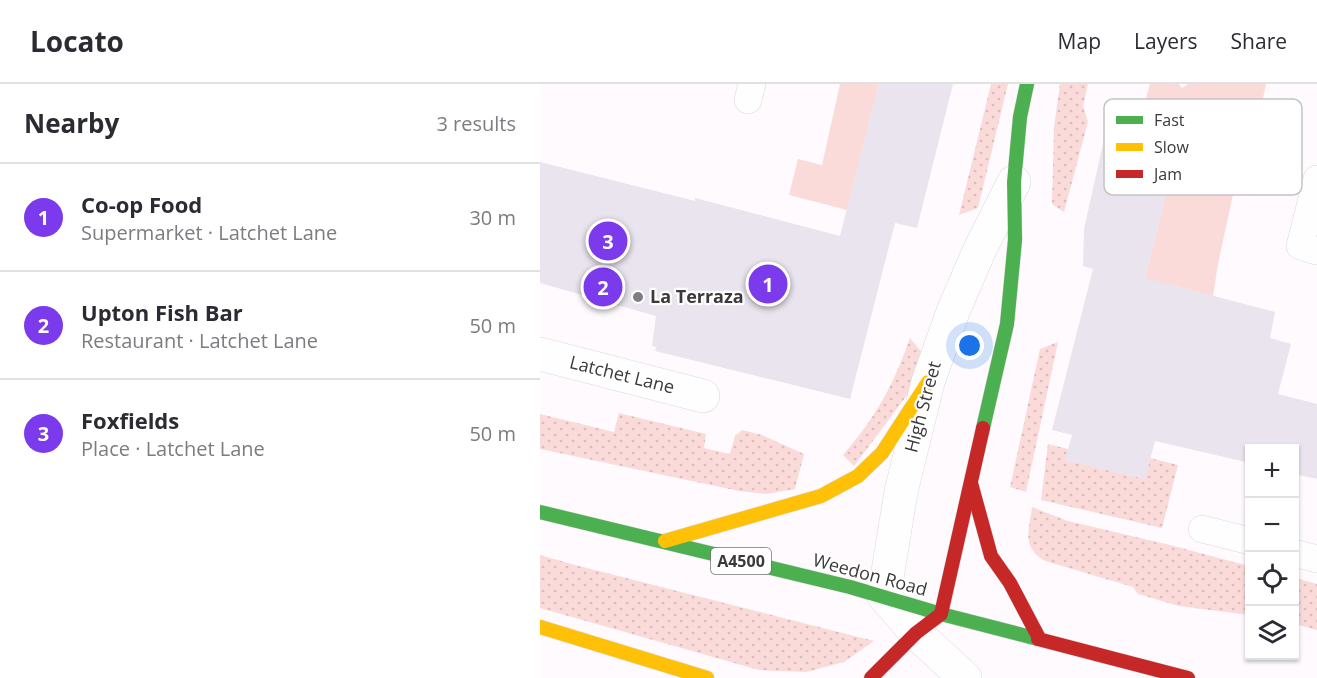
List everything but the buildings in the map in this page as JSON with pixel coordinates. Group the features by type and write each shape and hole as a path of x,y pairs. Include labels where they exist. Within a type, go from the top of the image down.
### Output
{"main road":[{"name":"High Street","path":"929,624 971,483 1007,324 1015,240 1014,182 1020,117 1027,84"},
{"path":"660,543 821,496 858,476 882,453 928,382"},
{"path":"971,483 991,556 1010,583 1040,638"},
{"name":"Weedon Road","path":"540,512 884,596"},
{"path":"871,678 929,624"},
{"name":"Weedon Road","path":"929,624 1040,638 1188,678"},
{"path":"540,627 707,678"}],"street":[{"name":"High Street","path":"884,596 901,492 928,382 954,309 980,249 1014,182"},
{"name":"Latchet Lane","path":"540,354 703,396"},
{"path":"884,596 929,624 964,678"}],"lane":[{"path":"1317,179 1300,246 1317,250"},
{"path":"1202,529 1245,540"},
{"path":"1299,554 1317,559"}],"shaded area":[{"path":"840,84 879,84 847,210 789,195 798,159 822,165"},
{"path":"991,84 1008,84 978,208 959,215"},
{"path":"1060,84 1088,84 1083,106 1088,122 1064,212 1052,204 1054,127"},
{"path":"1150,84 1179,84 1182,88 1188,84 1266,84 1263,99 1146,99"},
{"path":"1166,195 1233,195 1213,296 1171,285 1144,282"},
{"path":"910,338 925,356 914,386 854,466 843,455 882,400 897,372"},
{"path":"1058,342 1026,492 1010,487 1040,349"},
{"path":"619,413 706,434 704,448 730,454 735,436 742,430 762,435 804,454 795,489 767,494 739,491 540,449 540,414 614,432"},
{"path":"1048,444 1068,449 1066,460 1145,479 1150,458 1178,465 1162,528 1041,500"},
{"path":"1032,507 1068,521 1245,565 1245,614 1179,606 1138,594 1133,587 1045,561 1032,550 1028,531"},
{"path":"540,555 874,641 844,662 806,672 759,670 540,608"},
{"path":"1299,579 1317,584 1317,630 1299,625"}],"traffic: fast":[{"path":"983,428 1007,324 1015,240 1014,182 1020,117 1027,84"},
{"path":"540,512 850,587 1038,639"}],"traffic: slow":[{"path":"665,541 821,496 858,476 882,453 928,382"},
{"path":"540,627 707,678"}],"traffic: jam":[{"path":"871,678 916,633 941,614 983,428"},
{"path":"971,483 991,556 1010,583 1039,638"},
{"path":"1038,639 1188,678"}],"place":[{"name":"Foxfields","path":"608,241"},
{"name":"Co-op Food","path":"768,284"},
{"name":"Upton Fish Bar","path":"603,287"},
{"name":"La Terraza","path":"638,297"}]}
